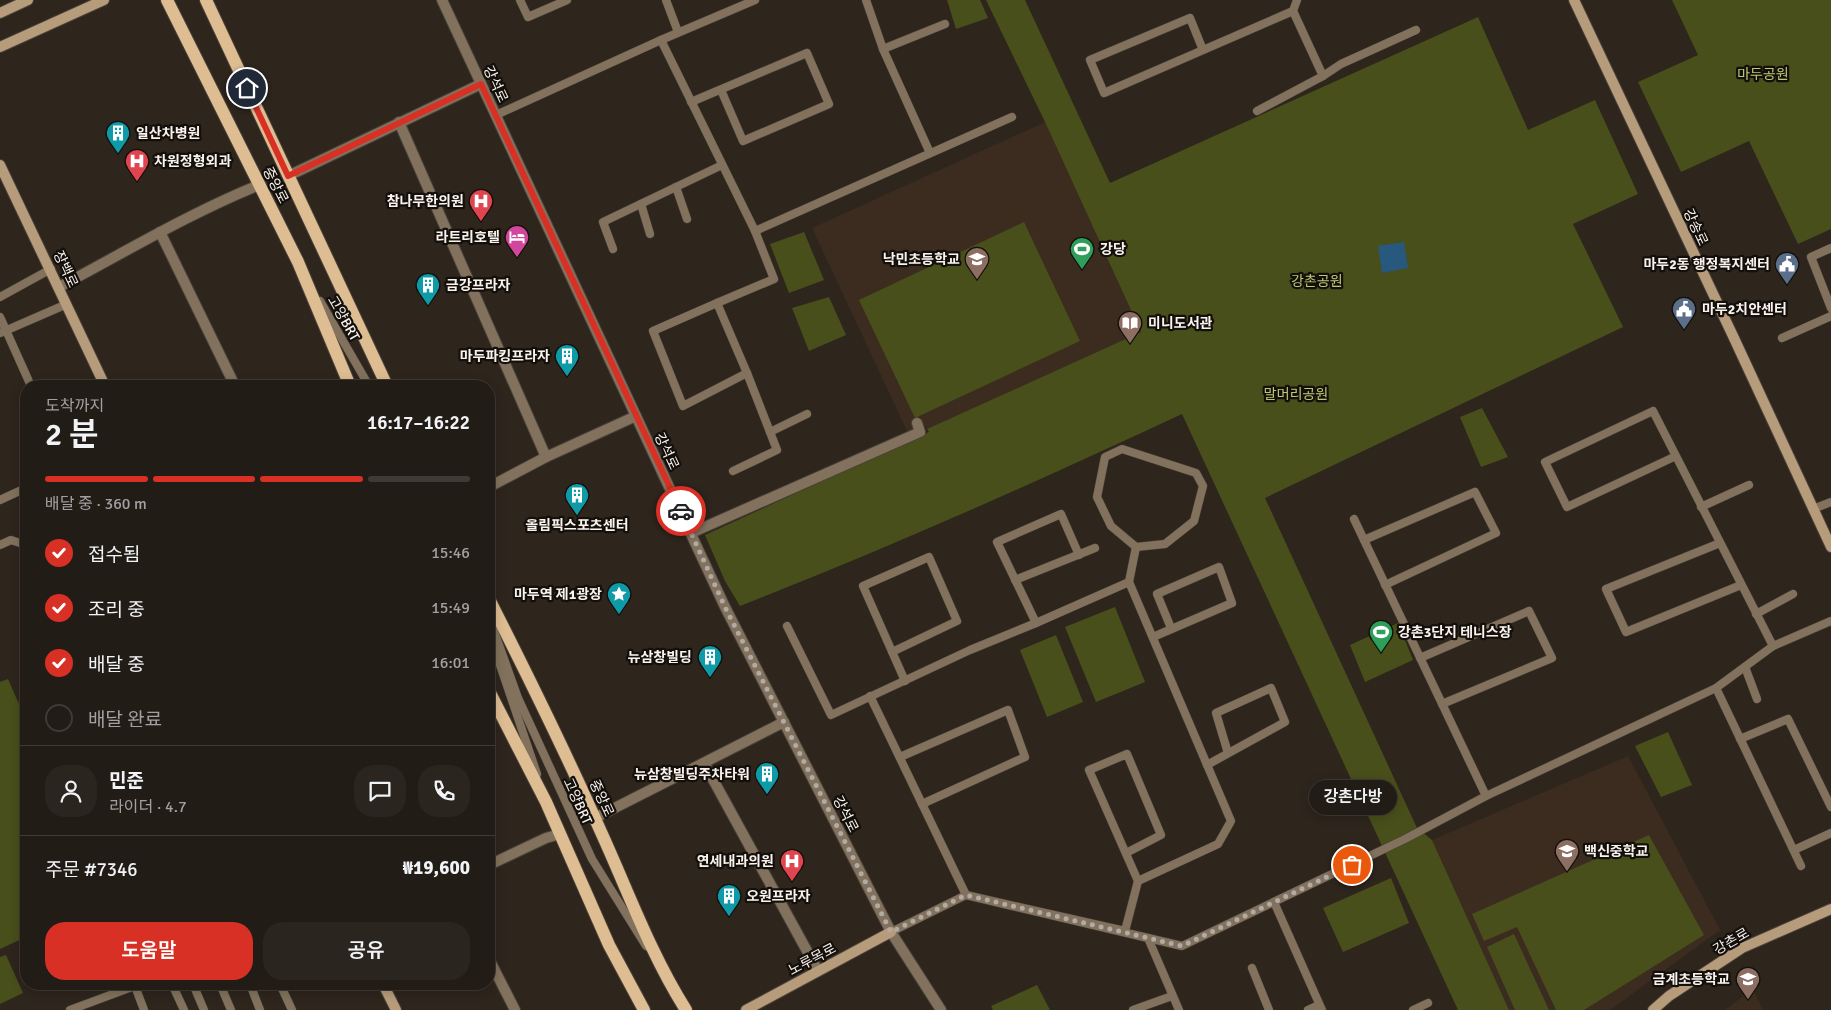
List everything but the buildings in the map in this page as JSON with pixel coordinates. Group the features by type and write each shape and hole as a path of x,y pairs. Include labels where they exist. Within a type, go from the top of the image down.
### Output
{"main road":[{"path":"0,13 28,0"},
{"path":"0,47 104,0"},
{"name":"중앙로","path":"167,0 298,262 347,380"},
{"name":"중앙로","path":"206,0 384,380"},
{"name":"강송로","path":"1574,0 1738,345 1831,547"},
{"name":"장백로","path":"0,164 102,380"},
{"name":"중앙로","path":"495,611 595,818 669,984 686,1010"},
{"path":"495,703 546,802 609,945 644,1010"},
{"name":"강촌로","path":"1653,1010 1669,996 1742,948 1831,909"},
{"name":"노루목로","path":"746,1010 891,932"},
{"path":"386,990 396,1010"}],"street":[{"name":"강석로","path":"442,0 725,607 891,932 942,1010"},
{"path":"288,176 481,84"},
{"path":"398,122 546,457"},
{"path":"59,287 160,232 259,185"},
{"path":"160,232 232,380"},
{"path":"495,483 546,457 636,416"},
{"path":"691,533 920,432 917,424"},
{"path":"595,818 784,722"},
{"path":"704,763 818,971"},
{"path":"495,861 546,838 560,834"},
{"path":"495,972 515,1010"}],"lane":[{"path":"520,0 528,17 558,2 567,0"},
{"path":"666,0 678,32"},
{"path":"866,0 883,49 930,153"},
{"path":"1297,0 1293,11 1323,76"},
{"path":"496,115 751,1"},
{"path":"1203,50 1190,18 1090,60 1104,93 1293,11"},
{"path":"883,49 945,24"},
{"path":"1257,111 1323,76 1341,64 1416,30"},
{"path":"661,40 755,231 774,279 653,331 683,406 747,373"},
{"path":"691,102 807,53 829,104 743,141 721,90"},
{"path":"755,231 1012,117"},
{"path":"613,249 604,222 722,165"},
{"path":"676,187 687,219"},
{"path":"641,204 650,234"},
{"path":"1831,248 1811,257 1831,308"},
{"name":"고양BRT","path":"298,262 366,380"},
{"path":"0,297 51,269"},
{"path":"717,303 777,450 733,471"},
{"path":"3,332 67,304"},
{"path":"1782,338 1831,316"},
{"path":"0,317 3,332 28,380"},
{"path":"1676,456 1568,507 1546,462 1653,412 1676,456 1702,507 1720,544 1773,646"},
{"path":"770,432 807,414"},
{"path":"1122,449 1196,473 1203,486 1194,521 1165,544 1136,547 1111,526 1097,497 1105,457 1122,449"},
{"path":"1702,507 1749,485"},
{"path":"0,500 20,491"},
{"path":"1364,540 1475,492 1496,533 1385,585"},
{"path":"1813,509 1831,502"},
{"path":"1036,623 997,542 1061,514 1079,554"},
{"path":"1354,519 1486,796"},
{"path":"0,545 11,540 20,543"},
{"path":"1720,544 1606,589 1626,632 1742,585"},
{"path":"1136,547 1129,582 1231,820 1218,844 1138,881"},
{"path":"1015,580 1095,548"},
{"path":"892,652 957,621 929,557 862,586 905,681"},
{"path":"1153,637 1232,603 1219,567 1157,594 1171,628"},
{"path":"787,626 831,715 970,650 1129,582"},
{"path":"1756,614 1794,594"},
{"path":"1420,658 1529,611 1552,658 1442,704"},
{"path":"966,895 1182,946 1405,839 1486,796 1716,688 1773,646 1831,621"},
{"name":"고양BRT","path":"495,633 518,698 592,859 669,984"},
{"name":"고양BRT","path":"495,653 546,802"},
{"path":"1745,667 1757,699"},
{"path":"1207,765 1285,722 1271,688 1216,713 1228,753"},
{"path":"1716,688 1801,866"},
{"path":"870,696 966,895"},
{"path":"900,757 1008,710 1025,757 922,804"},
{"path":"1740,739 1788,718 1831,807"},
{"path":"891,932 966,895 1125,931 1138,881 1090,770 1127,754 1161,835 1126,853"},
{"path":"1794,850 1831,833"},
{"path":"1274,902 1321,1008 1308,1010"},
{"path":"1148,938 1179,1010"},
{"path":"1252,968 1269,1010"},
{"path":"70,1010 124,990"},
{"path":"139,990 144,1010"},
{"path":"175,990 184,1010"},
{"path":"195,990 204,1010"},
{"path":"223,990 231,1010"},
{"path":"252,990 260,1010"},
{"path":"283,990 292,1010"},
{"path":"1134,1010 1172,996"},
{"path":"1413,1010 1428,1003"}],"shaded area":[{"name":"낙민초등학교","path":"1045,122 1141,332 927,429 926,426 908,433 812,228"},
{"name":"백신중학교","path":"1628,756 1720,930 1610,1010 1509,1010 1432,840"},
{"name":"금계초등학교","path":"1753,989 1763,1010 1725,1010"}],"green space":[{"path":"947,0 980,0 988,18 956,29"},
{"name":"강촌공원","path":"986,0 1025,0 1110,183 1478,17 1528,130 1595,100 1638,194 1573,224 1623,327 1265,498 1417,828 1432,840 1509,1010 1458,1010 1182,414 962,514 740,606 725,581 705,535 929,432 927,429 1141,332 1045,122"},
{"name":"마두공원","path":"1672,0 1831,0 1831,229 1798,244 1749,141 1681,172 1638,82 1698,55"},
{"path":"1024,222 1080,341 915,418 859,300"},
{"path":"804,232 824,280 789,293 770,244"},
{"path":"829,297 846,335 809,351 792,308"},
{"path":"1482,408 1508,457 1481,467 1460,417"},
{"path":"1115,607 1145,682 1096,702 1065,627"},
{"name":"강촌3단지 테니스장","path":"1398,623 1413,660 1365,682 1350,645"},
{"path":"1056,635 1083,702 1047,717 1020,650"},
{"path":"8,679 20,706 20,940 0,949 0,682"},
{"path":"1668,732 1692,785 1661,797 1635,746"},
{"path":"1649,835 1704,935 1584,1010 1556,1010 1517,927 1484,941 1472,914"},
{"path":"1391,878 1409,923 1343,952 1323,908"},
{"path":"1514,934 1549,1010 1515,1010 1487,947"},
{"path":"6,955 20,990 23,993 0,1004 0,957"},
{"path":"1037,985 1050,1010 993,1010 991,1006"}],"water":[{"path":"1404,242 1408,268 1382,273 1378,246"}],"way so far":[{"path":"681,511 725,607 891,932 966,895 1182,946 1352,865"}],"place":[{"name":"일산차병원","path":"118,154"},
{"name":"차원정형외과","path":"137,182"},
{"name":"참나무한의원","path":"481,222"},
{"name":"라트리호텔","path":"517,258"},
{"name":"강당","path":"1082,270"},
{"name":"낙민초등학교","path":"977,280"},
{"name":"마두2동 행정복지센터","path":"1787,285"},
{"name":"금강프라자","path":"428,306"},
{"name":"마두2치안센터","path":"1684,330"},
{"name":"미니도서관","path":"1130,344"},
{"name":"마두파킹프라자","path":"567,377"},
{"name":"올림픽스포츠센터","path":"577,516"},
{"name":"마두역 제1광장","path":"619,615"},
{"name":"강촌3단지 테니스장","path":"1381,653"},
{"name":"뉴삼창빌딩","path":"710,678"},
{"name":"뉴삼창빌딩주차타워","path":"767,795"},
{"name":"강촌다방","path":"1352,865"},
{"name":"백신중학교","path":"1567,872"},
{"name":"연세내과의원","path":"792,882"},
{"name":"오원프라자","path":"729,917"},
{"name":"금계초등학교","path":"1748,1000"}],"route":[{"path":"247,88 288,176 481,84 681,511"}],"park label":[{"name":"말머리공원","path":"1296,394"}]}
